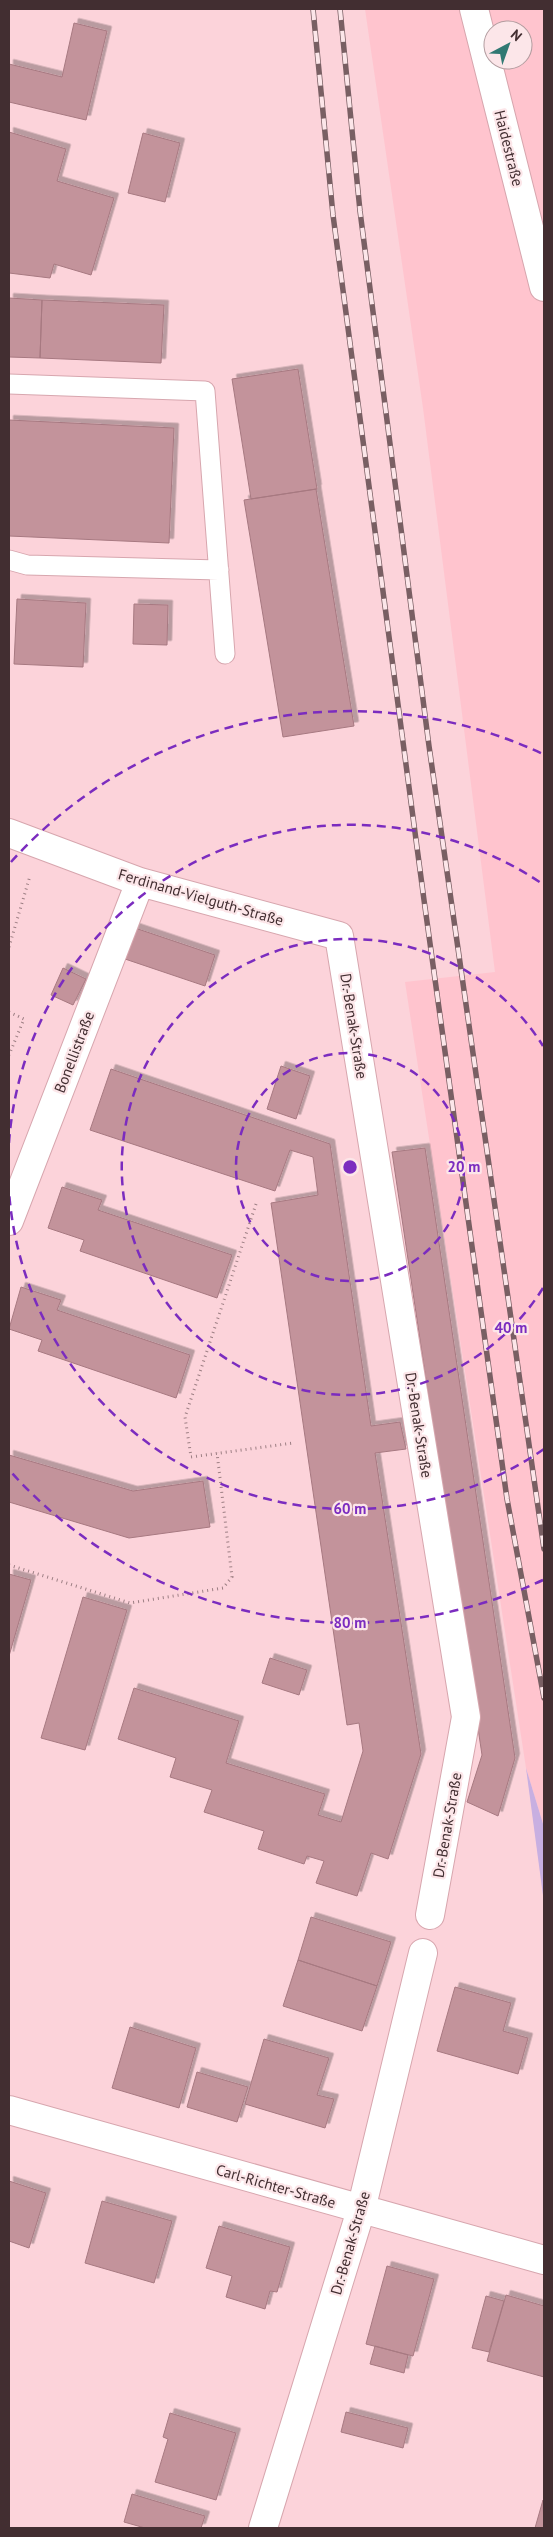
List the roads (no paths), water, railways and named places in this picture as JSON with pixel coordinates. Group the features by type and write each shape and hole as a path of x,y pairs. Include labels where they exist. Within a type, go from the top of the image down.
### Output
{"street":[{"name":"Haidestraße","path":"474,9 544,287"},
{"name":"Ferdinand-Vielguth-Straße","path":"9,833 140,882 339,936"},
{"name":"Bonellistraße","path":"9,1221 140,882"},
{"name":"Dr.-Benak-Straße","path":"339,936 466,1717 430,1915"},
{"name":"Dr.-Benak-Straße","path":"263,2528 361,2210 423,1953"},
{"name":"Carl-Richter-Straße","path":"9,2110 544,2260"}],"lane":[{"path":"9,384 205,391 225,654"},
{"path":"9,560 27,564 219,570"}],"railway":[{"path":"313,9 333,215 424,900 507,1499 544,1698"},
{"path":"340,9 360,211 429,746 544,1549"}]}
